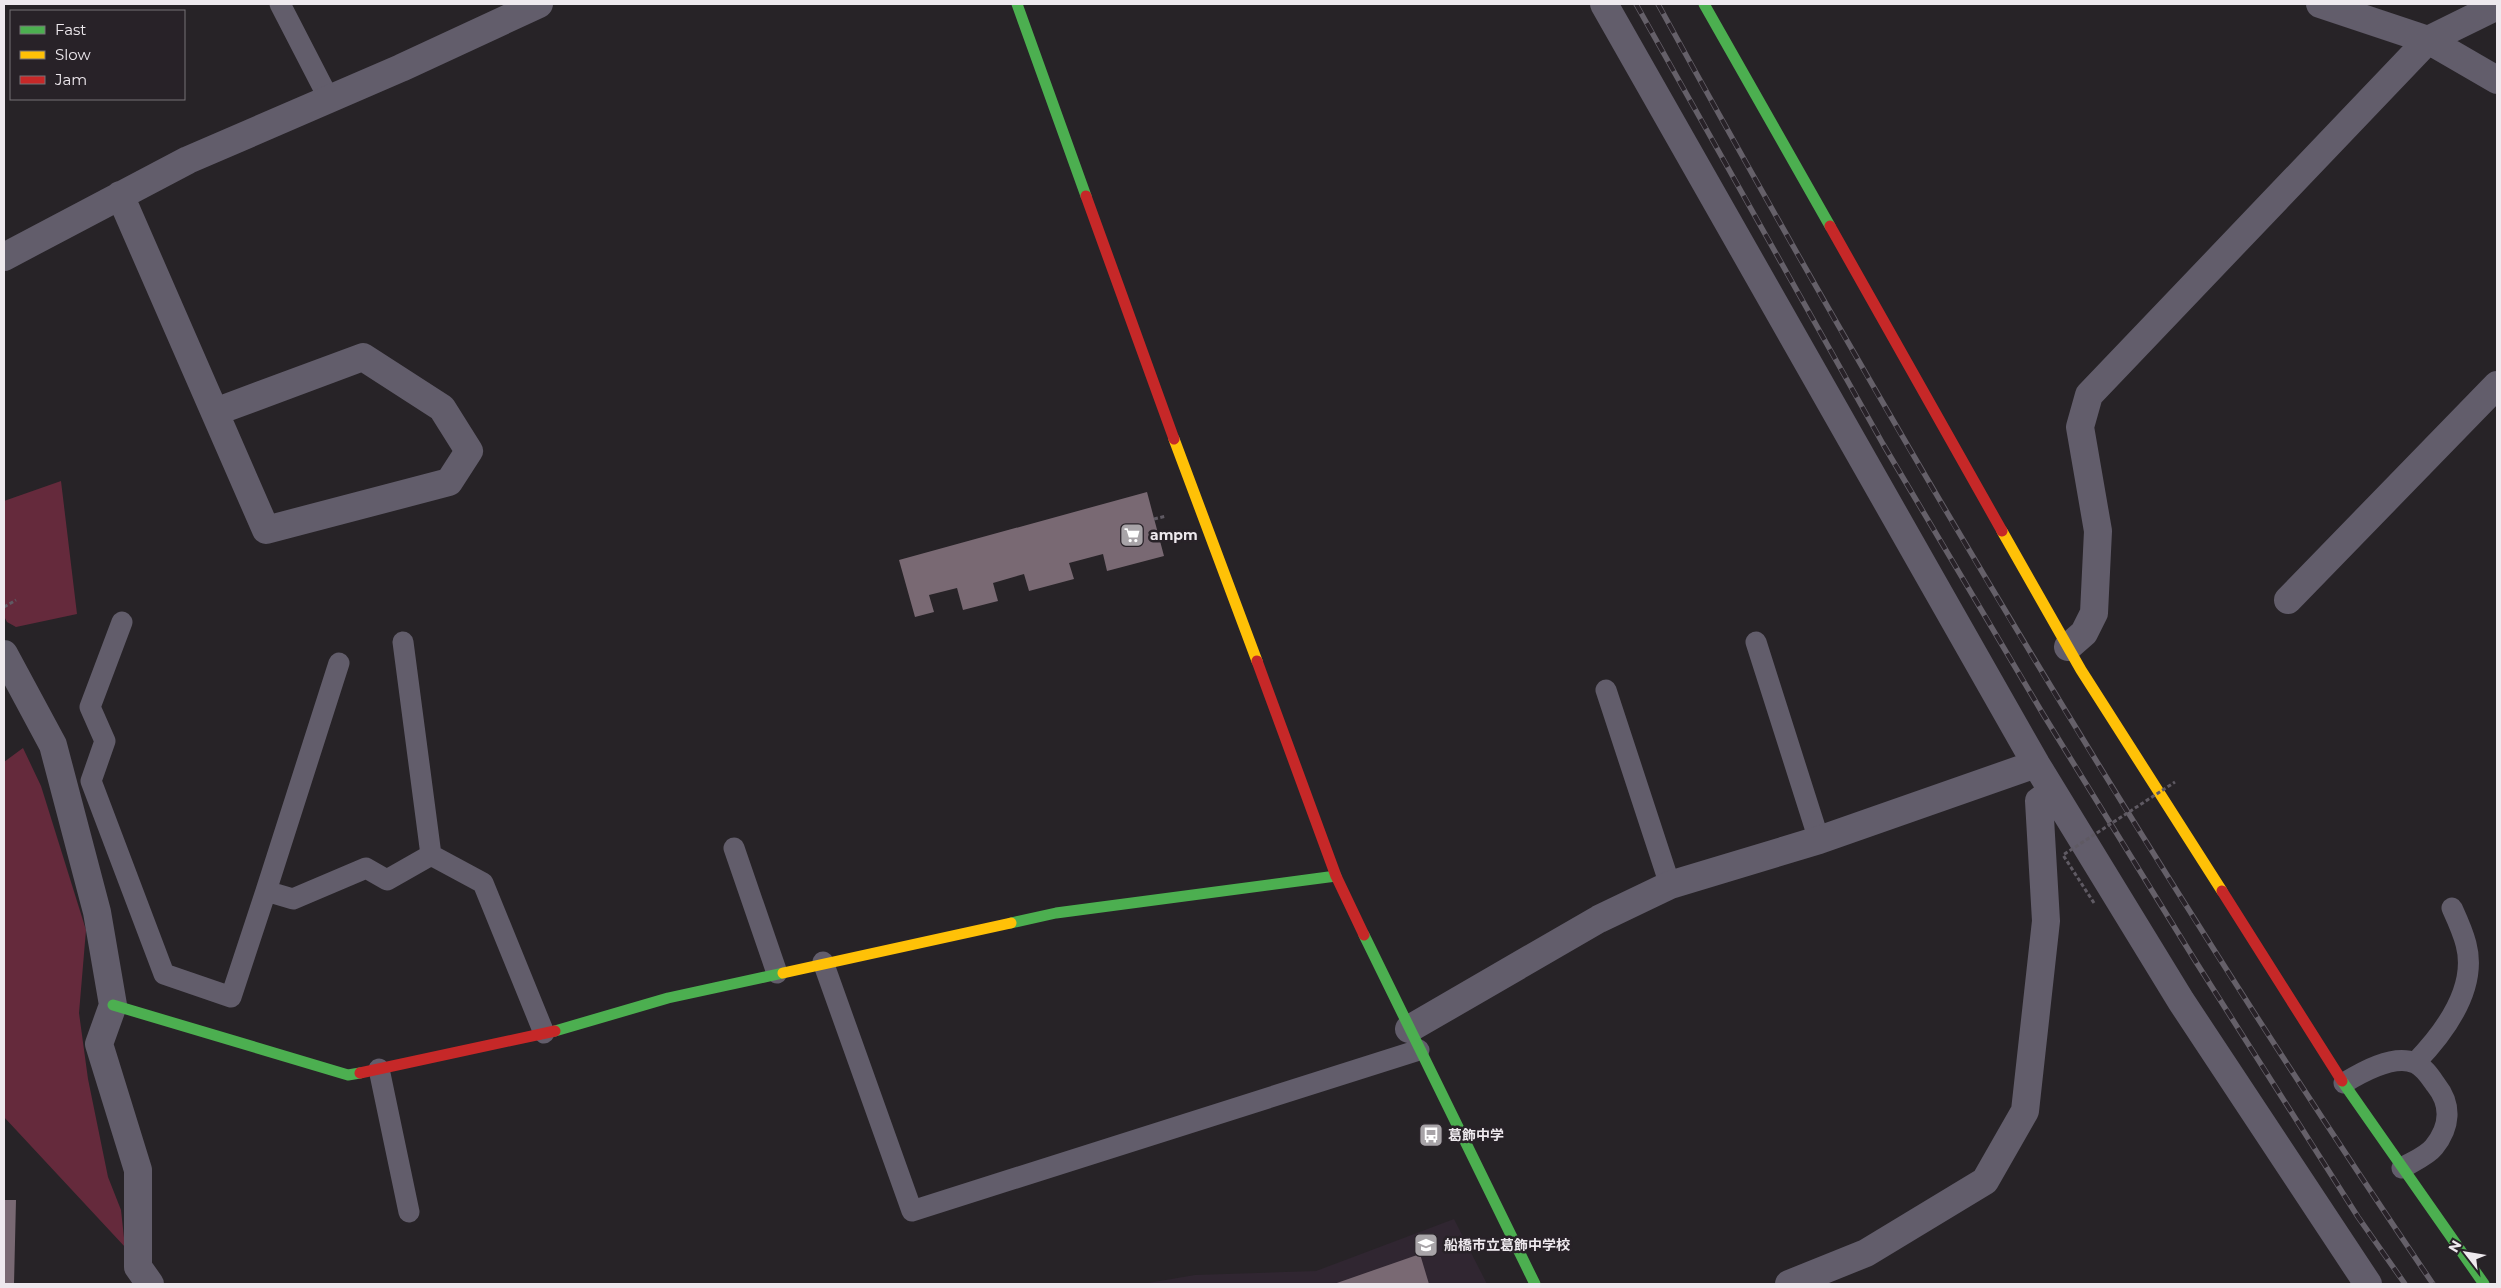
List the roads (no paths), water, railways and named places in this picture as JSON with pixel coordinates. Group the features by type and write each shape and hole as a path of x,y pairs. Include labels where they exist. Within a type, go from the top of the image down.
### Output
{"street":[{"path":"4,257 188,160 329,99 539,4"},
{"path":"1017,4 1113,273 1336,876 1414,1040 1535,1284"},
{"path":"1604,4 2036,764 2180,1001 2368,1284"},
{"path":"1704,4 2068,647 2344,1084 2484,1284"},
{"path":"2320,4 2428,40 2497,80"},
{"path":"2068,647 2084,632 2094,613 2098,531 2080,428 2089,395 2428,40 2497,6"},
{"path":"120,196 266,530 449,482 470,451 442,408 363,357 215,412"},
{"path":"2288,600 2497,385"},
{"path":"4,654 53,745 97,912 113,1005 99,1044 138,1170 138,1267 150,1284"},
{"path":"1414,1040 1599,919 1670,885 1819,840 2036,764"},
{"path":"1789,1284 1866,1253 1985,1181 2024,1110 2046,921 2039,801 2053,792"},
{"path":"113,1005 348,1075 544,1033 668,998 823,962 1056,913 1336,876"}],"lane":[{"path":"280,4 329,99"},
{"path":"122,622 90,707 105,741 91,781 164,974 231,997 339,663"},
{"path":"403,642 432,855"},
{"path":"1756,642 1819,840"},
{"path":"1606,690 1670,885"},
{"path":"734,848 777,973"},
{"path":"266,892 293,899 366,868 387,880 432,855"},
{"path":"432,855 483,884 544,1033"},
{"path":"2415,1063 2450,1020 2464,987 2468,962 2466,944 2452,908"},
{"path":"823,962 912,1211 1414,1040"},
{"path":"2344,1084 2366,1070 2393,1062 2415,1063 2427,1073 2441,1090 2449,1109 2443,1132 2434,1148 2402,1168"},
{"path":"380,1069 409,1212"}],"railway":[{"path":"1636,4 1883,444 2043,714 2196,962 2358,1217 2405,1284"},
{"path":"1658,4 1841,330 2030,653 2228,971 2329,1128 2433,1284"}],"place":[{"name":"ampm","path":"1132,535"},
{"name":"葛飾中学","path":"1431,1135"},
{"name":"船橋市立葛飾中学校","path":"1426,1245"}]}
